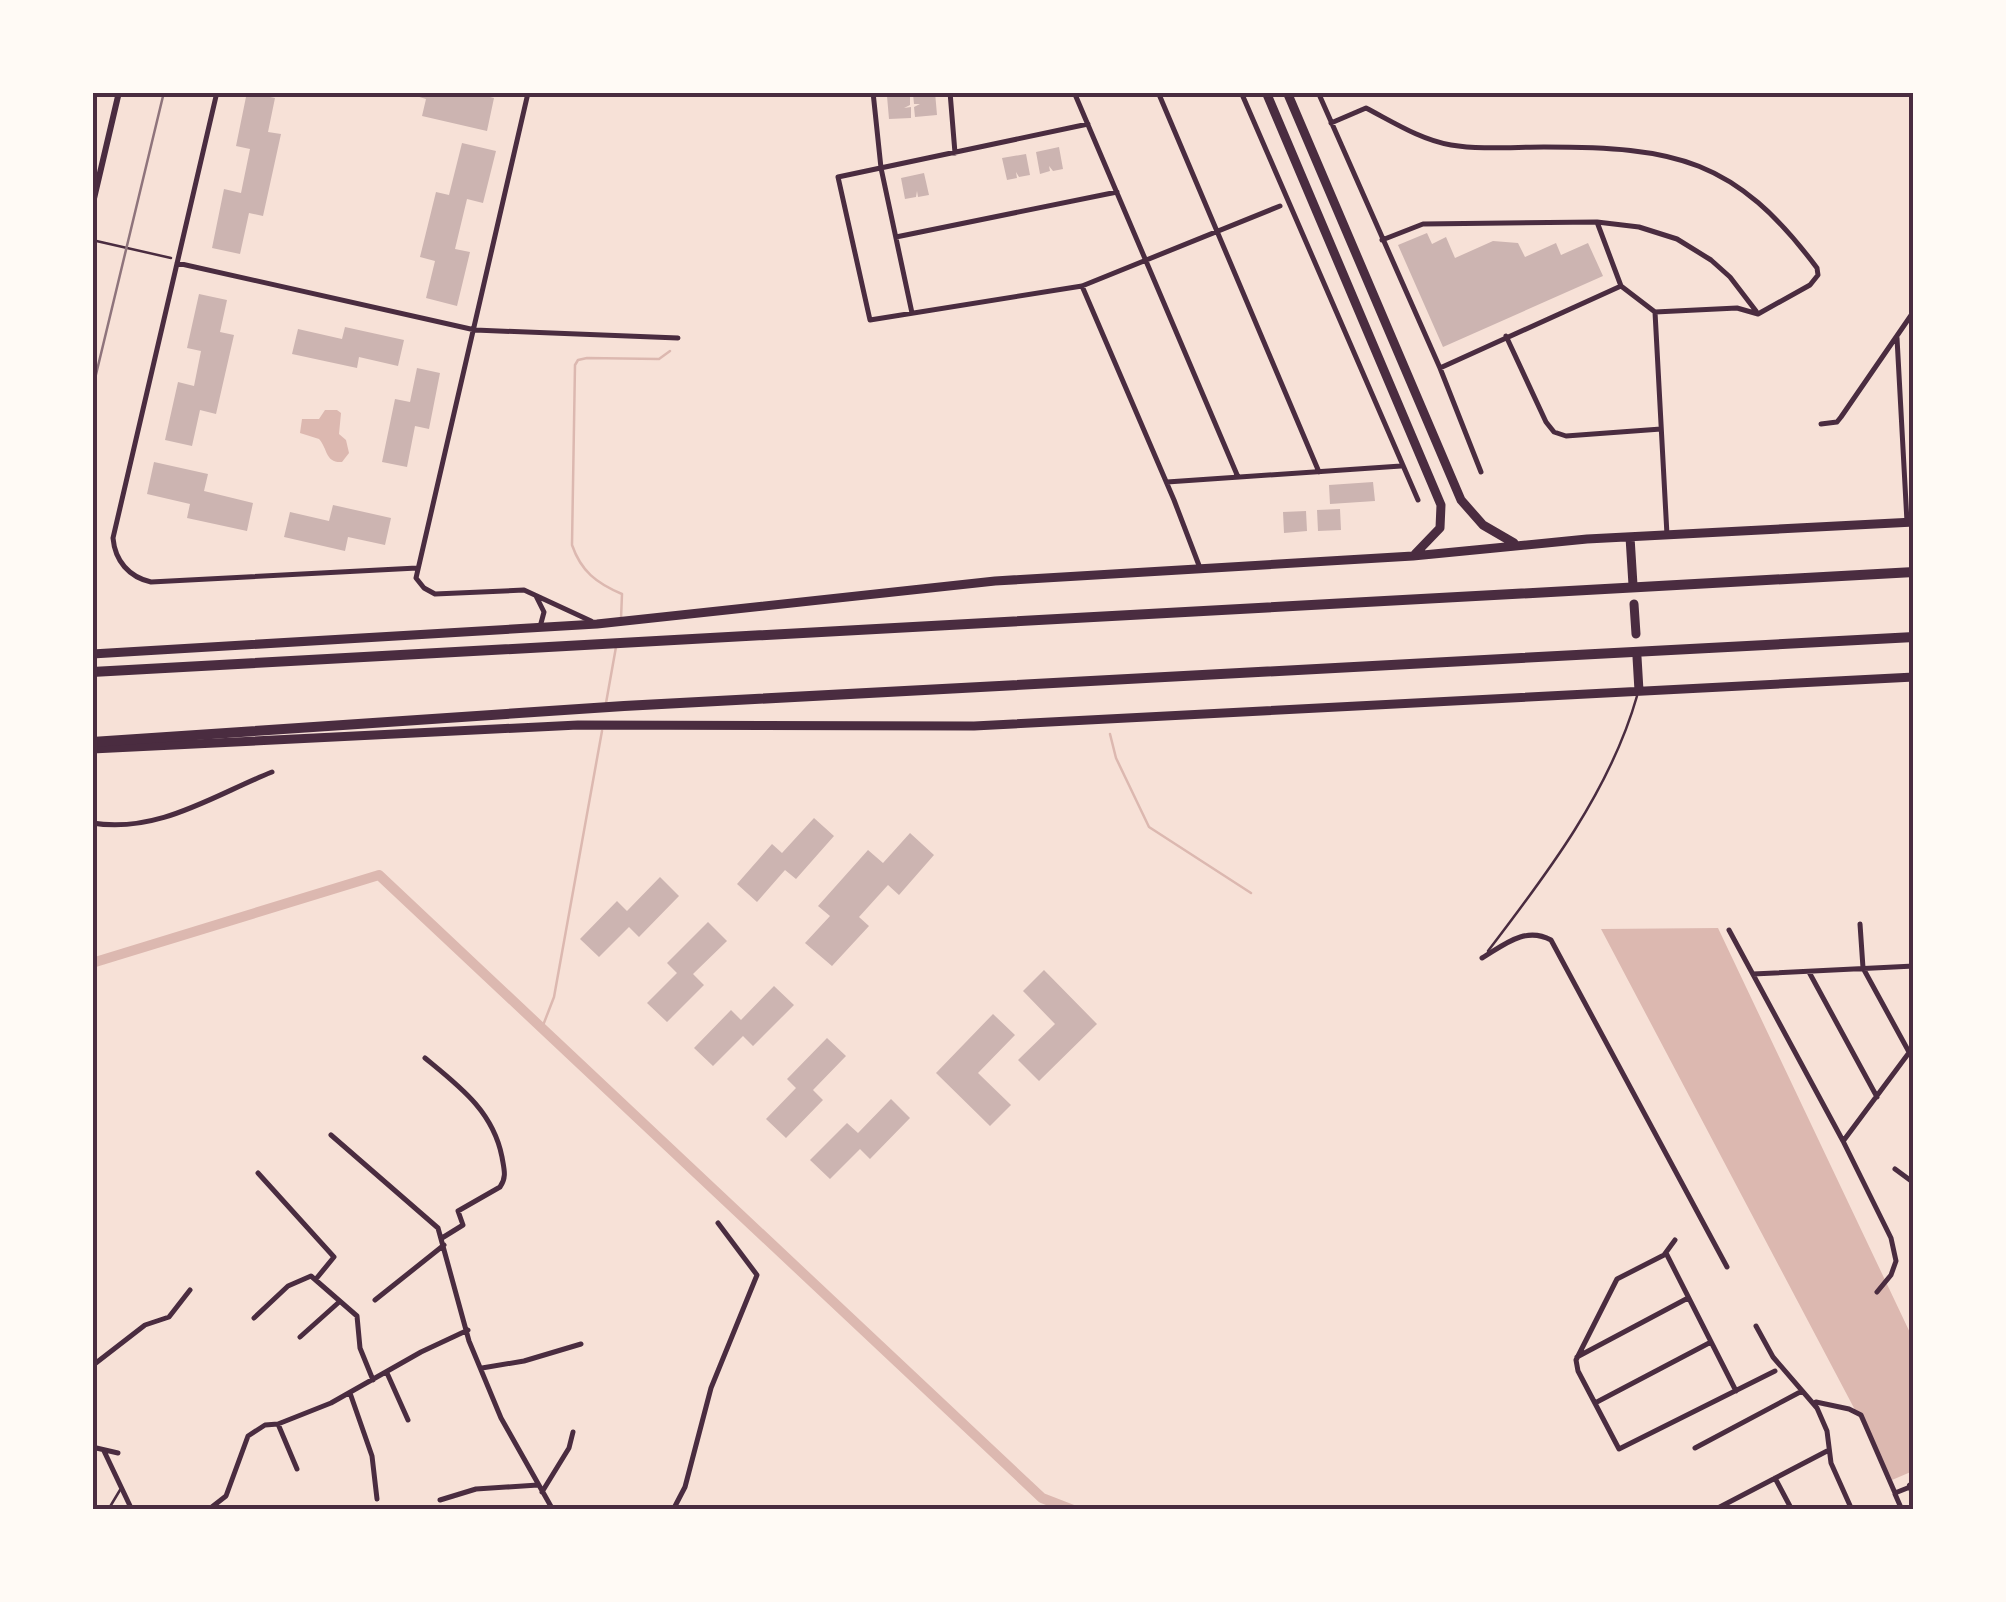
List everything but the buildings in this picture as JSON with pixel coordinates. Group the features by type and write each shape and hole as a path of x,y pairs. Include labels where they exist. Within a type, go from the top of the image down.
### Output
{"highway":[{"path":"92,672 1914,572"},
{"path":"92,746 624,706 1914,637"}],"main road":[{"path":"1266,92 1440,505 1440,528 1413,556"},
{"path":"1287,92 1461,500 1483,524 1517,545"},
{"path":"92,654 599,624 995,581 1413,556 1668,534 1910,522"},
{"path":"1630,538 1633,585"},
{"path":"1634,604 1636,634"},
{"path":"1637,657 1638,690"},
{"path":"92,746 578,724 961,726 1914,677"}],"street":[{"path":"92,207 119,92"},
{"path":"217,92 174,261 113,538 116,556 140,580 164,582 418,568"},
{"path":"548,92 528,93 418,568 419,583 435,594 510,590 534,594 599,624"},
{"path":"873,92 881,168 912,313"},
{"path":"950,92 955,153"},
{"path":"1074,92 1238,477"},
{"path":"1158,92 1319,472"},
{"path":"1242,92 1418,500"},
{"path":"1318,92 1440,368 1481,472"},
{"path":"1331,123 1366,108 1415,133 1450,145 1601,147 1690,161 1764,204 1817,268 1818,275 1810,285 1758,314 1737,308 1655,312 1621,286 1597,222"},
{"path":"1088,124 838,177 870,320 1082,286 1280,206"},
{"path":"896,237 1117,192"},
{"path":"1381,240 1423,224 1597,222 1639,227 1677,238 1720,267 1758,314"},
{"path":"174,261 475,330 678,338"},
{"path":"1082,286 1200,568"},
{"path":"1440,368 1621,286"},
{"path":"1821,424 1841,418 1914,310"},
{"path":"1655,312 1668,534"},
{"path":"1506,336 1554,432 1566,436 1661,429"},
{"path":"1896,338 1910,522"},
{"path":"1166,482 1402,466"},
{"path":"534,594 544,612 540,628"},
{"path":"92,823 110,826 170,817 272,772"},
{"path":"1843,1141 1911,1049 1864,968 1860,924"},
{"path":"1729,930 1843,1141 1896,1253 1891,1275 1877,1292"},
{"path":"1482,958 1518,937 1538,934 1551,940 1727,1267"},
{"path":"1752,974 1914,966"},
{"path":"1808,971 1878,1097"},
{"path":"375,1300 463,1225 458,1211 500,1187 506,1178 499,1143 487,1116 425,1058"},
{"path":"331,1135 438,1228 480,1369 501,1418 552,1509"},
{"path":"1896,1169 1914,1182"},
{"path":"258,1173 334,1257 316,1280"},
{"path":"674,1510 685,1487 711,1388 758,1276 718,1223"},
{"path":"1675,1240 1666,1253 1617,1279 1577,1357 1578,1371 1619,1449 1776,1370"},
{"path":"1666,1253 1736,1390"},
{"path":"254,1318 288,1286 311,1276 357,1316 360,1348 373,1380"},
{"path":"92,1366 145,1325 169,1317 190,1290"},
{"path":"1577,1357 1688,1298"},
{"path":"300,1337 338,1303"},
{"path":"1756,1326 1773,1358 1813,1401 1827,1431 1831,1464 1852,1510"},
{"path":"208,1510 226,1496 248,1436 265,1425 278,1424 350,1393 468,1330"},
{"path":"1594,1402 1711,1342"},
{"path":"480,1369 581,1344"},
{"path":"386,1372 408,1420"},
{"path":"1694,1448 1802,1391"},
{"path":"350,1393 372,1456 377,1499"},
{"path":"1813,1401 1861,1415 1902,1510"},
{"path":"278,1424 297,1468"},
{"path":"540,1489 569,1448 574,1432"},
{"path":"92,1447 118,1454"},
{"path":"104,1450 132,1510"},
{"path":"1714,1510 1829,1450"},
{"path":"1775,1478 1792,1510"},
{"path":"1895,1493 1912,1488"},
{"path":"440,1500 476,1490 540,1489"}],"lane":[{"path":"1475,968 1528,898 1596,794 1626,734 1638,690"},
{"path":"108,1510 122,1488"}],"path":[{"path":"92,240 174,261"}],"shaded area":[{"path":"325,410 341,413 339,434 346,440 349,453 342,462 330,458 319,439 300,433 302,419 319,419"},
{"path":"1718,928 1913,1339 1913,1471 1892,1480 1601,929"}],"waterway":[{"path":"621,619 622,594 591,575 572,545 575,365 587,358 659,359 670,351"},
{"path":"606,703 616,647"},
{"path":"542,1028 554,997 602,731"},
{"path":"1110,734 1116,758 1149,827 1251,893"},
{"path":"92,963 379,875 1042,1498 1073,1510"}],"railway":[{"path":"92,391 164,92"}]}
